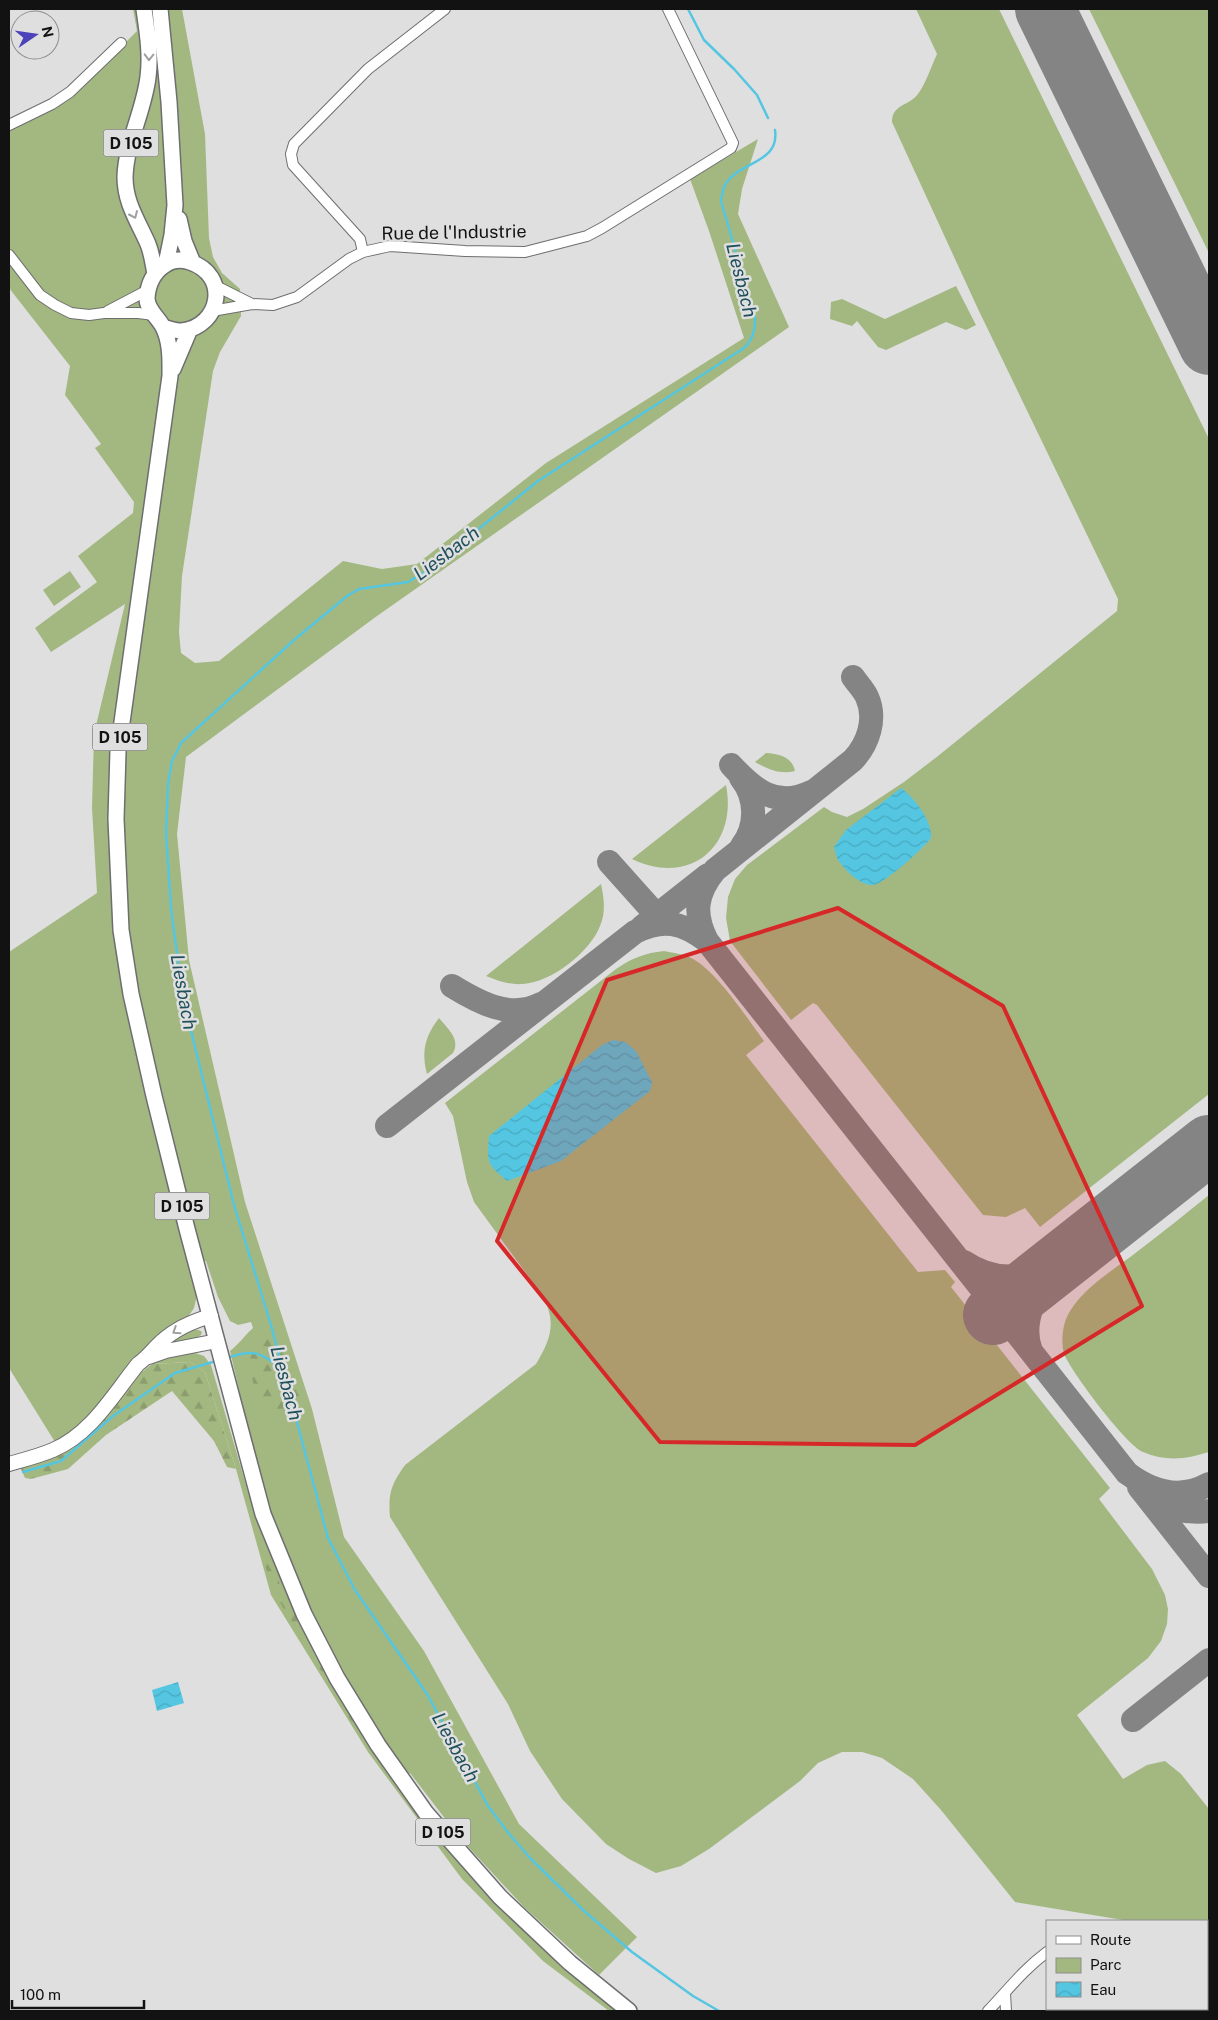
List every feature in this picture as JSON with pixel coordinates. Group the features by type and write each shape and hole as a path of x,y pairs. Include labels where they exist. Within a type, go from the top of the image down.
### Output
{"main road":[{"name":"D 105","path":"144,9 149,48 149,76 126,161 125,178 126,194 132,212 149,246 155,274"},
{"name":"D 105","path":"160,9 169,102 175,205 172,235 166,264"},
{"name":"D 105","path":"175,205 184,241 193,262"},
{"path":"174,260 193,262 204,268 216,286 217,295 212,311 206,320 190,329 180,331 158,321 147,300 148,290 155,274 166,264 174,260"},
{"name":"D 105","path":"158,321 170,350 170,376 118,751 116,829 121,930 131,994 185,1219 263,1514 304,1614 338,1678 362,1720 426,1813 500,1898 570,1963 629,2011"},
{"name":"D 105","path":"170,376 190,329"}],"street":[{"path":"364,252 360,239 293,165 291,154 294,144 368,68 445,9"},
{"name":"Rue de l'Industrie","path":"212,311 252,304 273,305 297,296 349,259 364,252 390,246 465,251 525,252 587,236 731,148 733,142 668,9"},
{"path":"9,125 52,104 70,92 121,43"},
{"path":"9,255 40,295 71,313 88,315 138,313 158,321"},
{"name":"Rue de l'Industrie","path":"216,286 252,304"},
{"path":"104,313 148,290"},
{"path":"9,1464 53,1450 68,1442 88,1427 138,1364 148,1357 162,1341 179,1329 211,1316"},
{"path":"148,1357 166,1351 219,1346"},
{"path":"988,2011 1016,1978 1046,1953"},
{"path":"1005,1993 1006,2011"}],"highlighted area":[{"path":"838,908 1003,1006 1142,1306 915,1445 660,1442 497,1241 607,980"}],"green space":[{"path":"133,9 182,9 205,134 209,238 213,257 222,273 240,289 241,316 220,352 213,371 182,576 179,632 181,653 195,663 219,661 343,561 382,569 417,564 546,463 744,338 690,179 758,139 742,189 738,214 789,327 377,616 186,757 177,834 189,960 245,1202 312,1409 344,1537 424,1651 519,1824 637,1937 599,1975 524,1907 460,1838 410,1773 406,1775 373,1725 326,1646 299,1592 277,1538 248,1432 230,1351 253,1328 251,1322 238,1325 230,1321 218,1297 206,1261 190,1265 197,1295 194,1308 186,1320 133,1360 85,1422 55,1442 9,1368 9,952 97,893 92,808 94,734 125,604 51,652 35,628 97,582 78,556 133,513 134,502 95,448 101,444 65,395 70,366 9,288 9,122 67,101 137,31"},
{"path":"916,9 999,9 1209,439 1209,1094 1040,1227 1025,1208 1006,1217 983,1215 817,1005 813,1003 791,1020 730,941 726,918 728,897 735,879 747,865 824,807 847,817 863,809 904,782 1117,611 1118,599 978,309 892,122 898,108 918,94 937,54"},
{"path":"1089,9 1209,9 1209,253"},
{"path":"956,286 976,325 966,330 946,322 886,350 878,347 857,321 852,326 830,319 831,302 842,299 885,319"},
{"path":"70,571 81,587 54,606 43,590"},
{"path":"766,753 785,757 791,762 795,771 774,771 755,762"},
{"path":"726,785 728,807 725,826 717,843 705,855 690,864 673,868 653,866 632,859"},
{"path":"601,884 604,905 600,926 588,946 569,964 546,978 523,984 513,984 486,976"},
{"path":"664,951 693,959 702,965 722,985 764,1041 746,1055 918,1272 945,1270 955,1282 951,1287 1110,1488 1099,1499 1152,1569 1165,1595 1168,1609 1167,1624 1161,1641 1148,1658 1077,1715 1123,1779 1147,1765 1165,1761 1181,1774 1209,1809 1209,1935 1208,1920 1123,1920 1015,1902 941,1810 913,1779 882,1758 862,1752 842,1752 818,1763 800,1781 709,1849 681,1866 656,1873 606,1844 562,1799 530,1751 508,1704 390,1517 390,1495 396,1478 405,1465 536,1364 550,1330 550,1314 542,1295 474,1202 467,1182 453,1116 445,1103 616,969 651,953"},
{"path":"439,1018 452,1034 455,1048 453,1053 427,1074 424,1051 430,1031"},
{"path":"1209,1195 1209,1452 1184,1458 1160,1457 1143,1452 1135,1447 1113,1423 1078,1378 1065,1356 1062,1344 1063,1330 1070,1311 1086,1291"},
{"path":"190,1330 202,1332 195,1339 168,1346 167,1342"},
{"path":"268,1335 283,1346 302,1403 303,1420 285,1426 259,1404 249,1367 253,1340"},
{"path":"192,1352 204,1356 211,1365 249,1495 288,1594 423,1817 621,2011 609,2011 543,1961 462,1879 368,1752 271,1595 236,1469 205,1372 190,1362 152,1364 163,1357"},
{"path":"190,1362 205,1372 236,1469 227,1467 214,1441 172,1391 106,1435 68,1469 31,1479 25,1478 21,1469 22,1466 63,1454 91,1431 139,1374 152,1364"},
{"path":"266,1557 271,1562 306,1638 366,1744 274,1592 263,1559"}],"water":[{"path":"901,788 922,810 929,825 931,838 914,856 890,876 877,884 866,884 844,868 837,858 834,847 846,830"},
{"path":"613,1040 625,1042 636,1051 652,1082 650,1091 561,1161 507,1181 489,1162 489,1136 602,1045"},
{"path":"178,1682 184,1703 157,1711 152,1690"}],"waterway":[{"name":"Liesbach","path":"688,9 704,40 757,95 768,118"},
{"name":"Liesbach","path":"719,2011 693,1996 632,1952 583,1910 531,1859 510,1835 488,1806 427,1694 355,1590 328,1538 271,1325 234,1205 183,998 171,909 166,833 168,784 172,761 181,743 294,640 347,596 359,589 408,582 425,572 538,481 747,345 753,334 755,318 721,201 724,187 731,177 765,156 771,150 775,141 775,130"},
{"path":"226,1358 243,1353 255,1353 267,1358 282,1369"},
{"path":"23,1472 61,1461 113,1416 175,1373 216,1361"}],"taxiway":[{"path":"853,677 867,697 870,705 871,722 867,739 853,760 715,870 700,895 698,913 707,941 1127,1473 1146,1485 1167,1492 1188,1492 1209,1484"},
{"path":"731,765 748,782 766,794 787,798 798,797 811,792"},
{"path":"741,778 750,794 753,812 750,830 742,846"},
{"path":"609,862 651,909 671,922"},
{"path":"642,927 708,875"},
{"path":"387,1126 635,932 655,925 672,924 681,926 707,941"},
{"path":"452,986 483,1003 506,1010 518,1010 541,1004"},
{"path":"964,1262 991,1275 1005,1277 1031,1273 1070,1254"},
{"path":"1031,1351 1028,1327 1033,1303 1046,1280 1062,1261"},
{"path":"1139,1487 1209,1576"},
{"path":"1149,1496 1178,1510 1209,1511"},
{"path":"1133,1720 1209,1660"}],"runway":[{"path":"1045,9 1209,345"},
{"path":"993,1315 1209,1145"}]}
